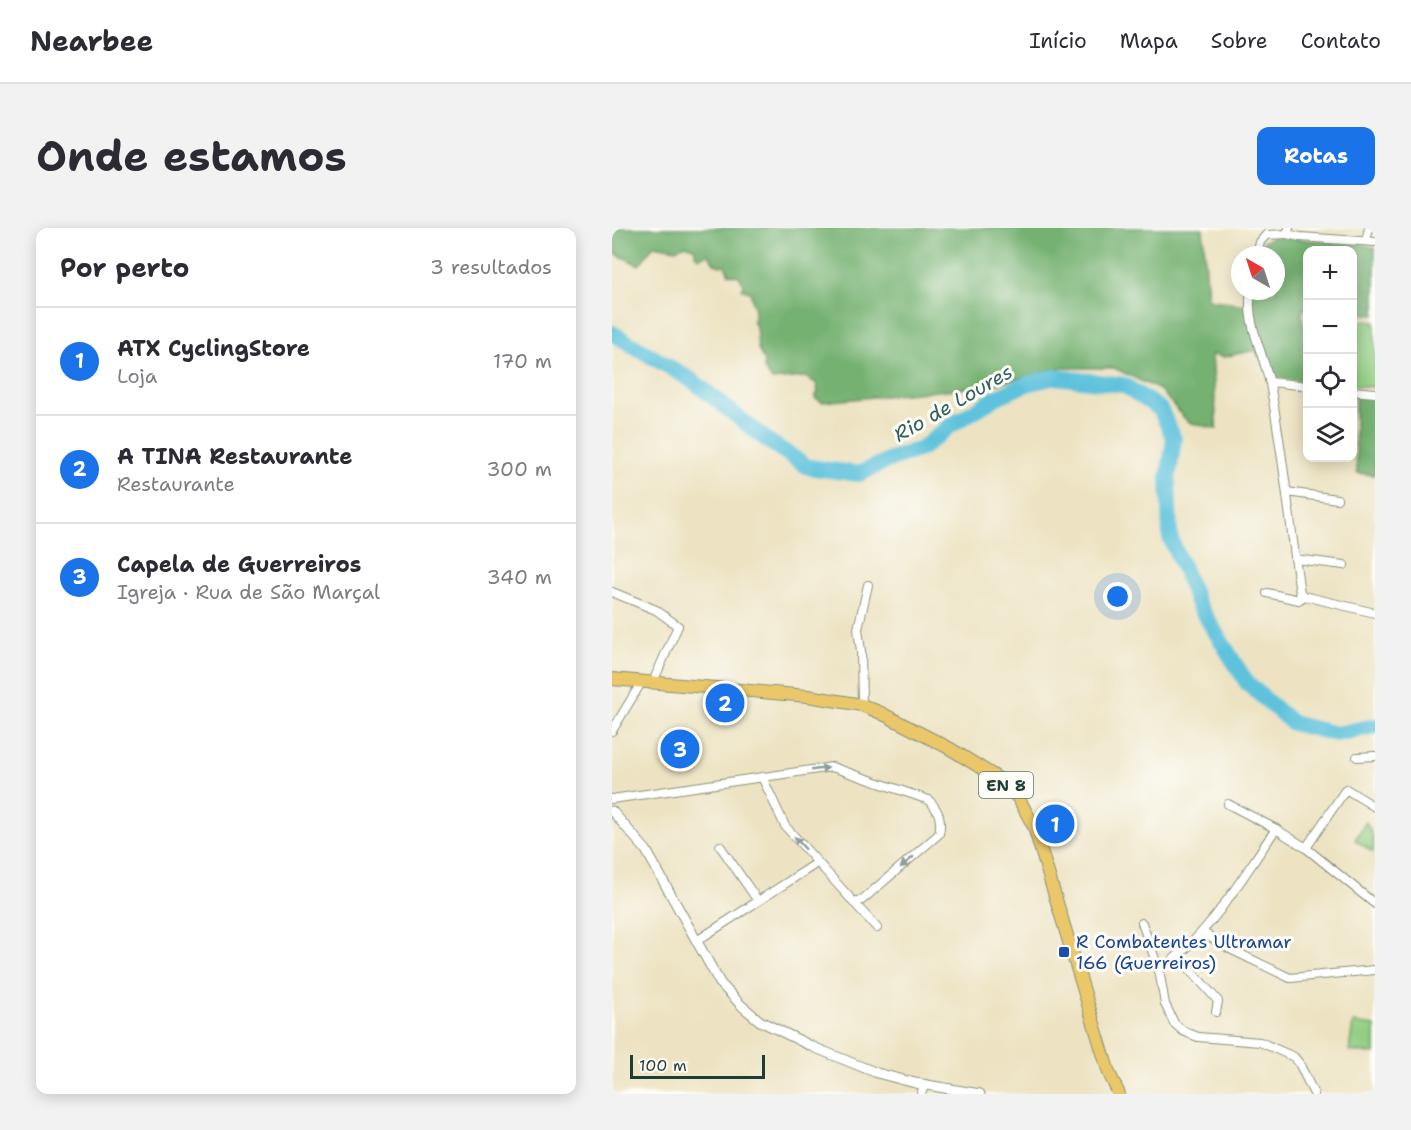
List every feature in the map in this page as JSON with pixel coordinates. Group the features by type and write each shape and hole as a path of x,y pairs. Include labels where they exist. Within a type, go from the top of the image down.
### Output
{"main road":[{"name":"EN 8","path":"612,679 808,696 862,705 882,713 959,754 1004,782 1019,799 1034,827 1109,1073 1119,1094"}],"street":[{"path":"1366,241 1368,228"},
{"path":"1259,246 1266,235 1288,231 1300,237 1375,242"},
{"path":"1249,300 1248,306 1270,382 1300,593 1304,596 1375,612"},
{"path":"1270,382 1303,385"},
{"path":"1357,391 1375,393"},
{"path":"1287,492 1337,499"},
{"path":"1295,559 1344,565"},
{"path":"862,705 858,628 868,585"},
{"path":"612,592 656,610 678,626 647,683 612,731"},
{"path":"1267,593 1299,600 1304,596"},
{"path":"1357,757 1375,756"},
{"path":"612,799 832,767 929,800 938,810 941,823 939,834 862,900 853,902"},
{"path":"762,777 784,826 877,928"},
{"path":"1306,848 1346,789 1375,807"},
{"path":"1228,804 1276,829 1306,848 1375,904"},
{"path":"612,812 645,850 698,940 720,983 760,1021 794,1039 877,1073 980,1094"},
{"path":"1159,970 1179,957 1203,932 1276,829"},
{"path":"720,846 758,901"},
{"path":"698,940 817,863"},
{"path":"1142,923 1159,970 1165,1004 1174,1023 1183,1031 1197,1037 1260,1042 1294,1058 1299,1063 1314,1094"},
{"path":"1203,932 1230,949 1290,978 1375,970"},
{"path":"1179,957 1218,1001 1216,1012"},
{"path":"921,1094 925,1084"}],"green space":[{"path":"612,228 1203,228 1208,299 1245,305 1250,300 1285,300 1285,246 1260,246 1261,243 1273,237 1361,244 1375,248 1375,315 1357,313 1357,246 1303,246 1303,382 1287,380 1270,373 1256,350 1223,357 1212,354 1217,429 1188,422 1160,390 1114,368 1060,368 989,386 822,402 815,398 818,391 816,383 805,377 772,380 764,369 764,361 758,349 756,326 753,321 755,310 750,292 742,289 744,285 739,276 729,274 725,265 720,266 714,263 708,254 699,258 695,255 695,249 686,245 676,249 654,245 639,265 612,252"},
{"path":"1357,320 1375,322 1375,387 1357,386"},
{"path":"1357,393 1375,395 1375,475 1357,473"},
{"path":"1366,822 1373,837 1373,852 1355,840"},
{"path":"1353,1023 1375,1026 1375,1054 1349,1051"}],"waterway":[{"name":"Rio de Loures","path":"612,333 693,381 768,441 808,467 859,474 893,458 921,449 950,426 997,397 1027,384 1055,377 1124,385 1160,409 1174,439 1168,478 1170,537 1198,604 1247,683 1292,723 1336,734 1375,726"}],"place":[{"name":"A TINA Restaurante","path":"725,703"},
{"name":"Capela de Guerreiros","path":"680,749"},
{"name":"ATX CyclingStore","path":"1055,824"},
{"name":"R Combatentes Ultramar 166 (Guerreiros)","path":"1064,952"}]}
